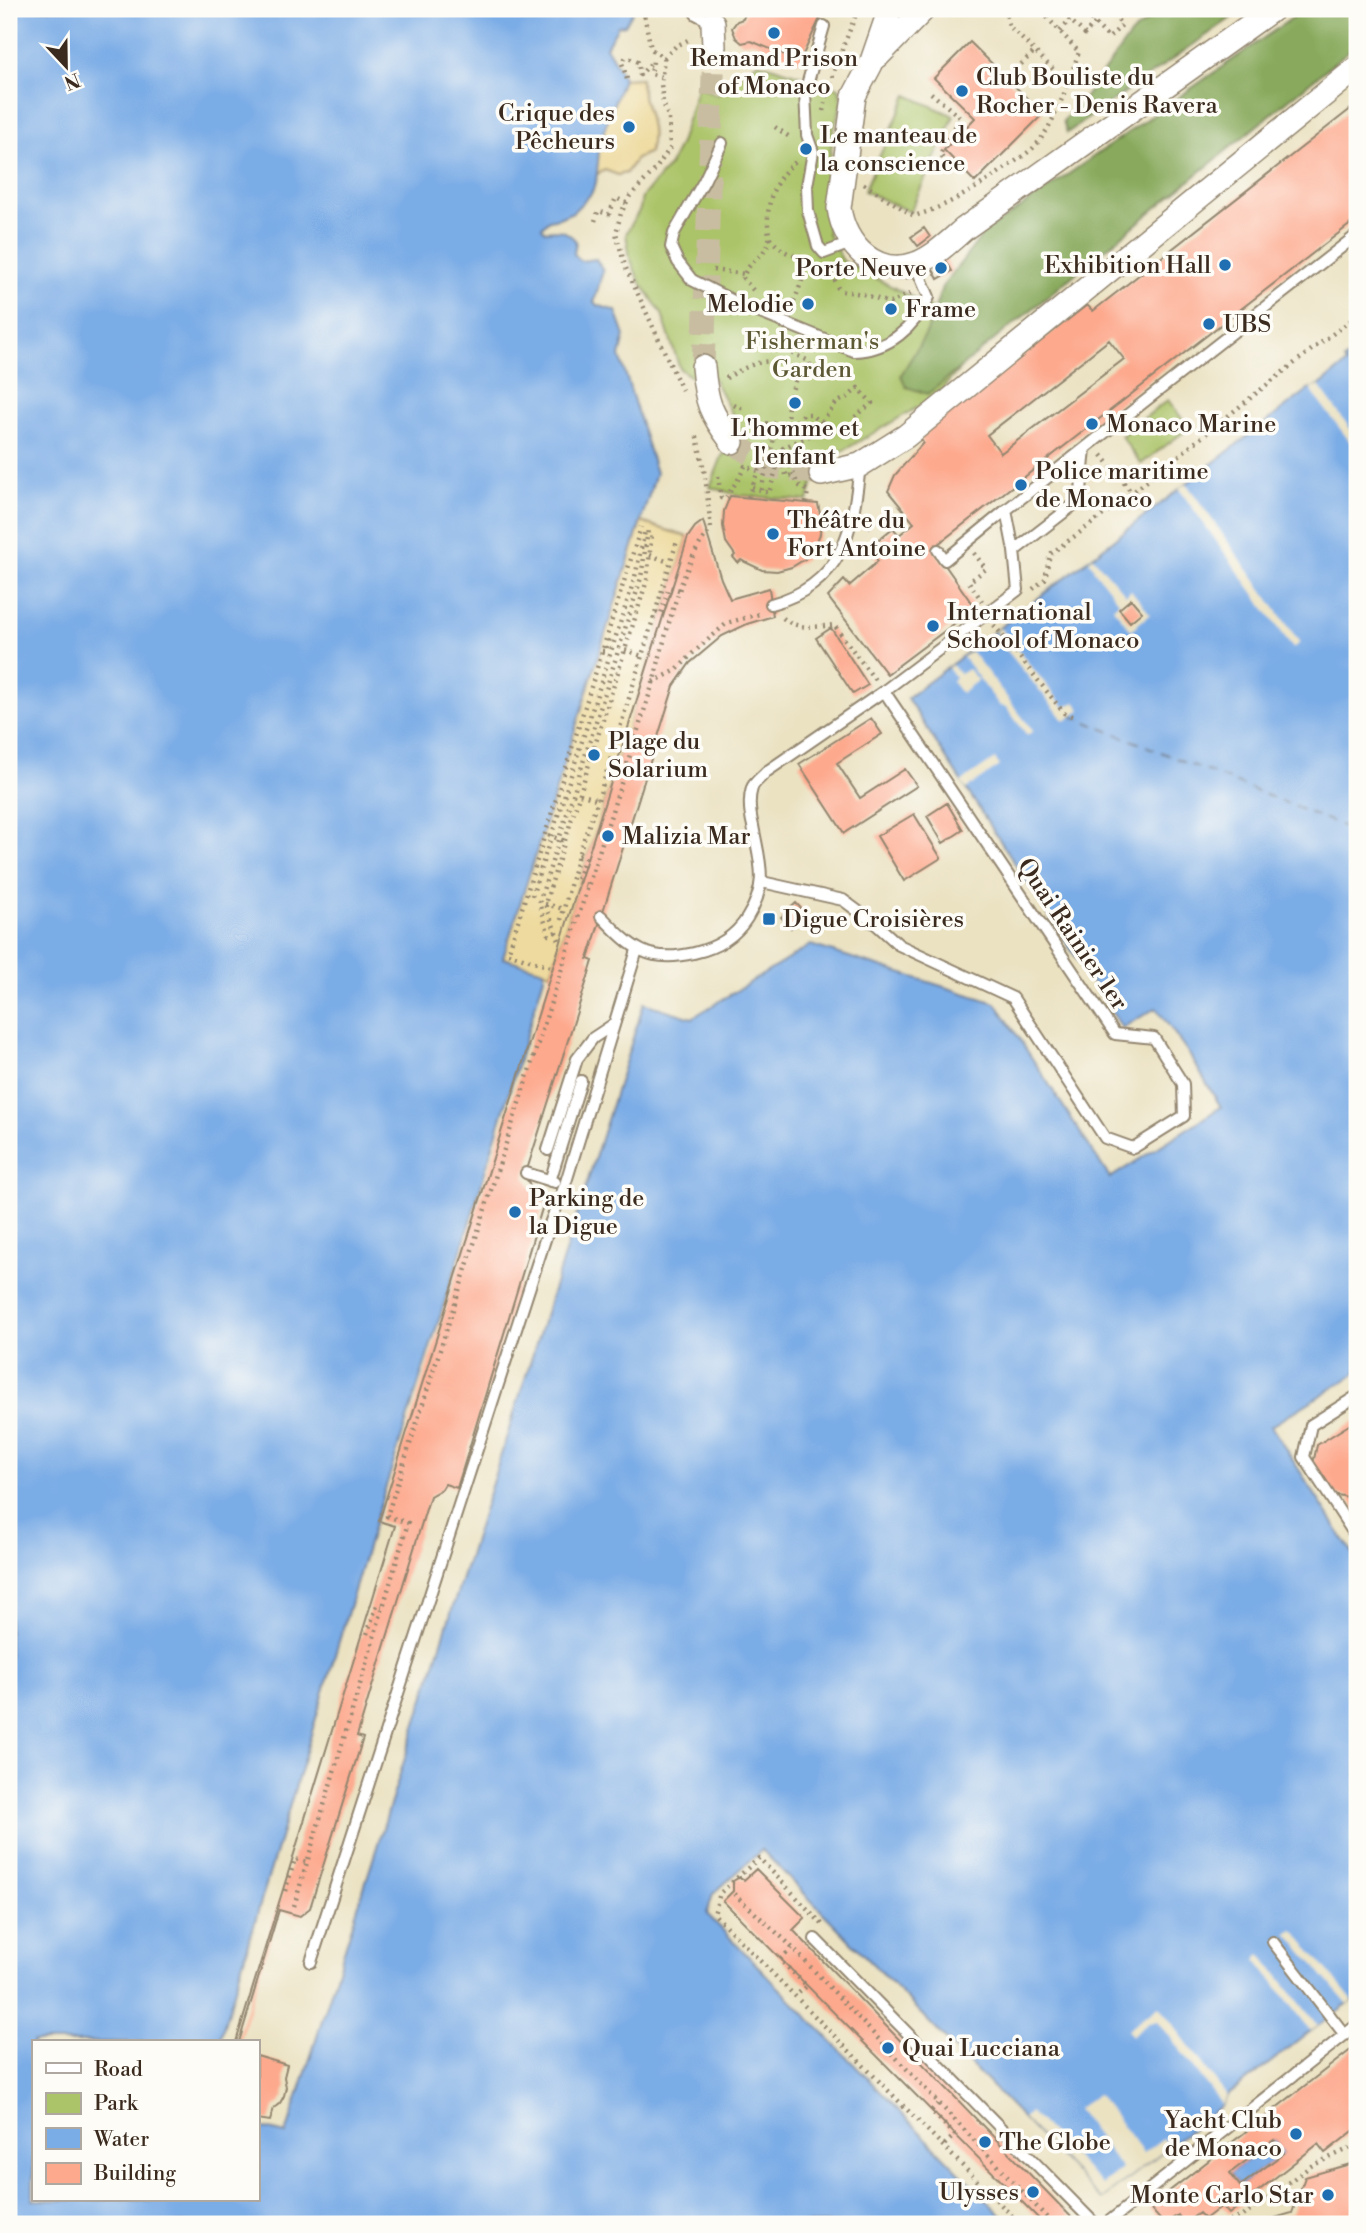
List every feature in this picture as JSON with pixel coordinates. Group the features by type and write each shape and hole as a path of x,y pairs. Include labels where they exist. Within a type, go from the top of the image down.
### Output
{"street":[{"path":"890,9 871,64 854,96 839,208 851,243 864,256 887,267 915,264 941,248 1273,9"},
{"path":"871,64 923,9"},
{"path":"821,474 860,465 906,436 1357,68"},
{"path":"703,367 706,396 717,422 732,442"}],"lane":[{"path":"693,9 696,14 713,23"},
{"path":"824,26 805,92 807,135 813,152 807,186 808,211 818,246 824,253 851,243"},
{"path":"722,143 674,233 671,247 677,262 692,280 743,306 855,351 874,349 889,342 913,324 929,297 915,264"},
{"path":"938,550 945,560 1357,235"},
{"path":"1014,551 1076,503 1082,491 1088,445"},
{"path":"771,604 805,592 830,570 847,535 858,489 860,465"},
{"path":"601,916 637,950 656,956 679,957 705,951 728,939 742,926 755,905 762,882 750,809 752,787 766,772 884,691 1018,590 1006,510"},
{"name":"Quai Rainier 1er","path":"762,882 842,900 900,946 1013,998 1104,1138 1133,1148 1184,1115 1183,1084 1154,1038 1115,1034 884,691"},
{"path":"311,1962 551,1221 565,1185 637,950"},
{"path":"548,1150 578,1059 593,1038 614,1024"},
{"path":"550,1181 581,1081"},
{"path":"526,1173 565,1185"},
{"path":"1357,1396 1311,1424 1304,1457 1357,1538"},
{"path":"815,1939 1095,2224"},
{"path":"1273,1942 1345,2035"},
{"path":"1109,2222 1357,2025"}],"path":[{"path":"823,113 835,68 858,9"},
{"path":"856,179 914,216 934,210 974,189 1032,149 1046,130 1062,97 1070,78 1079,52 1044,14 1020,13 1007,9 1009,26 1058,74 1070,78"},
{"path":"1058,9 1085,34 1095,23"},
{"path":"1081,9 1109,38 1122,25 1108,9"},
{"path":"1120,9 1127,16 1134,9"},
{"path":"1060,31 1070,20"},
{"path":"664,58 676,46 713,23"},
{"path":"1016,69 1035,51"},
{"path":"627,79 622,63 626,57 638,62 640,75 653,61 651,74 662,77"},
{"path":"931,93 961,118 940,155 949,165"},
{"path":"760,295 747,285 744,274 751,262 762,253 770,238 769,201 775,185 788,167 813,152"},
{"path":"595,221 598,211 609,214 616,198 626,202"},
{"path":"770,238 786,253 797,257 824,253"},
{"path":"797,374 811,370 809,362 782,349 793,325 792,307 806,269 824,253"},
{"path":"713,270 744,274"},
{"path":"781,303 792,307"},
{"path":"1026,594 1045,579 1050,554 1357,316"},
{"path":"723,380 749,366 770,361 787,364 797,374"},
{"path":"797,374 788,404 787,424 796,423 804,414 810,414 821,422"},
{"path":"752,487 769,493 778,463 782,464 787,477 793,474 783,448 813,434 836,403 858,388 872,403 855,417"},
{"path":"764,428 764,423 780,424 780,432"},
{"path":"761,490 775,424"},
{"path":"1088,445 1132,493"},
{"path":"718,475 720,498 725,499 745,466 758,471 748,498"},
{"path":"294,1906 408,1523 387,1516 653,683 679,590 702,540 711,529 705,475"},
{"path":"806,503 808,495"},
{"path":"602,650 606,651 610,646 631,601 647,580 636,543 646,530"},
{"path":"529,895 561,782 622,649 646,530"},
{"path":"556,932 549,935 539,903 559,839 580,744 579,736 576,735 621,589 641,553 646,530"},
{"path":"561,920 578,855 598,800 677,541"},
{"path":"967,542 986,569 969,582 995,619 991,622 1064,713 1072,716"},
{"path":"641,553 669,562"},
{"path":"656,612 661,614 670,587 679,590"},
{"path":"621,589 625,590 631,601"},
{"path":"617,603 631,601"},
{"path":"653,683 677,670 727,623 759,614 762,619"},
{"path":"783,618 797,626 834,625 884,691"},
{"path":"559,940 545,904 594,747 610,646 610,638 606,638"},
{"path":"610,646 642,656"},
{"path":"591,686 600,697"},
{"path":"587,701 600,697"},
{"path":"580,744 594,747"},
{"path":"561,782 568,790"},
{"path":"557,796 568,790"},
{"path":"550,967 508,954 568,790"},
{"path":"580,794 598,800"},
{"path":"543,841 550,836 550,828 547,827"},
{"path":"550,836 565,841"},
{"path":"578,855 585,858 576,882 588,885"},
{"path":"529,895 540,899"},
{"path":"545,904 564,909"},
{"path":"368,1634 377,1605 382,1606"},
{"path":"285,1891 295,1858 307,1862"},
{"path":"815,1939 826,1928 759,1858 720,1894 714,1914 1020,2224"},
{"path":"734,1894 792,1948 1053,2224"},
{"path":"792,1948 780,1959 807,1986 795,1996"},
{"path":"938,2104 931,2111 955,2135 943,2146"},
{"path":"1216,2224 1241,2217 1311,2166 1357,2145"}],"green space":[{"path":"1162,9 1244,9 1067,133 1063,121 1079,105 1131,34"},
{"path":"1305,9 1357,9 1357,44 928,394 906,387 901,375 927,332 942,287 984,233"},
{"name":"Fisherman's Garden","path":"758,62 839,88 842,103 833,131 826,201 828,234 843,261 988,337 935,397 817,466 808,501 738,495 710,487 722,456 743,435 712,376 693,378 680,369 662,314 639,280 630,258 626,234 640,209 642,197 670,165 680,143 698,85 717,95"},
{"path":"907,95 954,116 910,212 864,191"},
{"path":"1168,400 1189,428 1141,464 1121,436"}],"sand":[{"name":"Crique des Pêcheurs","path":"641,78 651,132 649,152 635,160 626,173 618,175 605,170 595,175 600,141 623,79"},
{"name":"Plage du Solarium","path":"641,522 688,537 551,973 502,958"}],"water":[{"path":"9,9 634,9 625,25 618,26 606,47 623,79 600,141 596,183 591,194 573,212 549,220 542,227 545,231 566,232 576,241 574,254 581,261 596,259 603,271 594,302 616,311 625,336 620,356 656,473 503,958 544,970 544,977 376,1518 220,2040 32,2040 32,2202 259,2202 259,2127 286,2134 644,1003 692,1018 811,945 996,1003 1110,1178 1221,1107 1187,1051 1156,1008 1122,1028 907,698 1308,390 1319,386 1346,364 1344,360 1357,350 1357,1373 1271,1426 1357,1560 1357,1998 1227,2096 1222,2105 1101,2199 762,1850 713,1894 707,1914 1010,2224 9,2224"},
{"path":"1274,2140 1284,2153 1240,2186 1230,2173"}],"pier":[{"path":"1319,386 1357,438 1357,451 1310,389"},
{"path":"1186,483 1300,643 1293,648 1179,489"},
{"path":"1093,557 1126,595 1131,590 1150,614 1131,630 1113,608 1119,602 1093,569 1089,561"},
{"path":"1000,628 1065,708 1075,702 1081,710 1065,721 999,641 995,632"},
{"path":"971,651 1033,731 1027,735 1006,707 1000,706 963,657"},
{"path":"952,665 960,674 968,669 978,680 961,693 952,681 955,677 948,668"},
{"path":"995,759 1000,766 966,789 961,782"},
{"path":"1293,1929 1353,2001 1348,2005 1287,1933"},
{"path":"1261,1954 1318,2026 1311,2031 1256,1959"},
{"path":"1159,2006 1227,2096 1222,2105 1158,2021 1151,2021 1132,2036 1127,2029"},
{"path":"1098,2094 1143,2153 1163,2138 1169,2146 1101,2199 1023,2118 1030,2112 1102,2185 1122,2169 1077,2109"}],"building":[{"name":"Remand Prison of Monaco","path":"747,9 819,9 822,14 800,61 751,41 742,43 736,38 732,28 737,21 743,19"},
{"path":"970,42 1043,114 975,182 944,150 975,118 934,78"},
{"path":"1357,104 1357,219 933,548 975,608 887,674 828,597 844,580 849,586 878,561 868,548 893,528 899,535 914,523 888,491 895,475 923,443 919,436 1087,305 1093,311","holes":["1109,340 1124,359 1001,453 987,435"]},
{"name":"Porte Neuve","path":"924,228 930,237 918,246 911,237"},
{"name":"Porte Neuve","path":"943,255 952,271 938,279 931,266"},
{"path":"730,496 818,504 820,534 814,548 805,559 792,567 777,571 762,570 741,560 738,563 726,542 723,526 724,511"},
{"path":"703,521 730,599 769,588 773,616 722,636 690,663 674,686 588,959 593,961 525,1176 537,1199 544,1202 457,1488 445,1484 430,1496 357,1736 363,1738 310,1908 300,1916 279,1910 240,2040 237,2040 395,1526 379,1521 688,537"},
{"path":"1131,599 1142,612 1130,622 1119,609"},
{"path":"831,628 868,685 853,694 816,638"},
{"path":"871,718 882,734 837,763 860,798 905,769 917,786 844,833 799,764"},
{"path":"947,803 963,830 943,843 927,816"},
{"path":"914,814 941,858 904,881 877,836"},
{"path":"796,903 806,914 791,928 781,917"},
{"path":"1357,1420 1357,1511 1348,1497 1332,1494 1313,1464 1317,1445"},
{"name":"Quai Lucciana","path":"756,1869 805,1918 793,1930 1078,2224 1044,2224 723,1901 733,1891 733,1881 740,1877 744,1880"},
{"name":"Yacht Club de Monaco","path":"1357,2045 1357,2128 1325,2153 1318,2144 1229,2214 1222,2206 1205,2219 1199,2213 1184,2224 1178,2215 1164,2224 1149,2207","holes":["1274,2140 1284,2153 1240,2186 1230,2173"]},
{"path":"259,2057 287,2065 284,2096 274,2108 270,2121 259,2119"},
{"name":"Monte Carlo Star","path":"1357,2162 1357,2224 1254,2224 1292,2213 1305,2177"}],"ferry route":[{"path":"1072,716 1357,832"}],"tunnel":[{"path":"703,367 714,47"},
{"path":"732,442 770,467 821,474"}],"place":[{"name":"Remand Prison of Monaco","path":"774,33"},
{"name":"Club Bouliste du Rocher - Denis Ravera","path":"962,91"},
{"name":"Crique des Pêcheurs","path":"629,127"},
{"name":"Le manteau de la conscience","path":"806,149"},
{"name":"Exhibition Hall","path":"1225,265"},
{"name":"Porte Neuve","path":"941,268"},
{"name":"Melodie","path":"808,304"},
{"name":"Frame","path":"891,309"},
{"name":"UBS","path":"1209,324"},
{"name":"L'homme et l'enfant","path":"795,403"},
{"name":"Monaco Marine","path":"1092,424"},
{"name":"Police maritime de Monaco","path":"1021,485"},
{"name":"Théâtre du Fort Antoine","path":"773,534"},
{"name":"International School of Monaco","path":"933,626"},
{"name":"Plage du Solarium","path":"594,755"},
{"name":"Malizia Mar","path":"608,836"},
{"name":"Digue Croisières","path":"769,919"},
{"name":"Parking de la Digue","path":"515,1212"},
{"name":"Quai Lucciana","path":"888,2048"},
{"name":"Yacht Club de Monaco","path":"1296,2134"},
{"name":"The Globe","path":"985,2142"},
{"name":"Ulysses","path":"1033,2192"},
{"name":"Monte Carlo Star","path":"1328,2195"}]}
